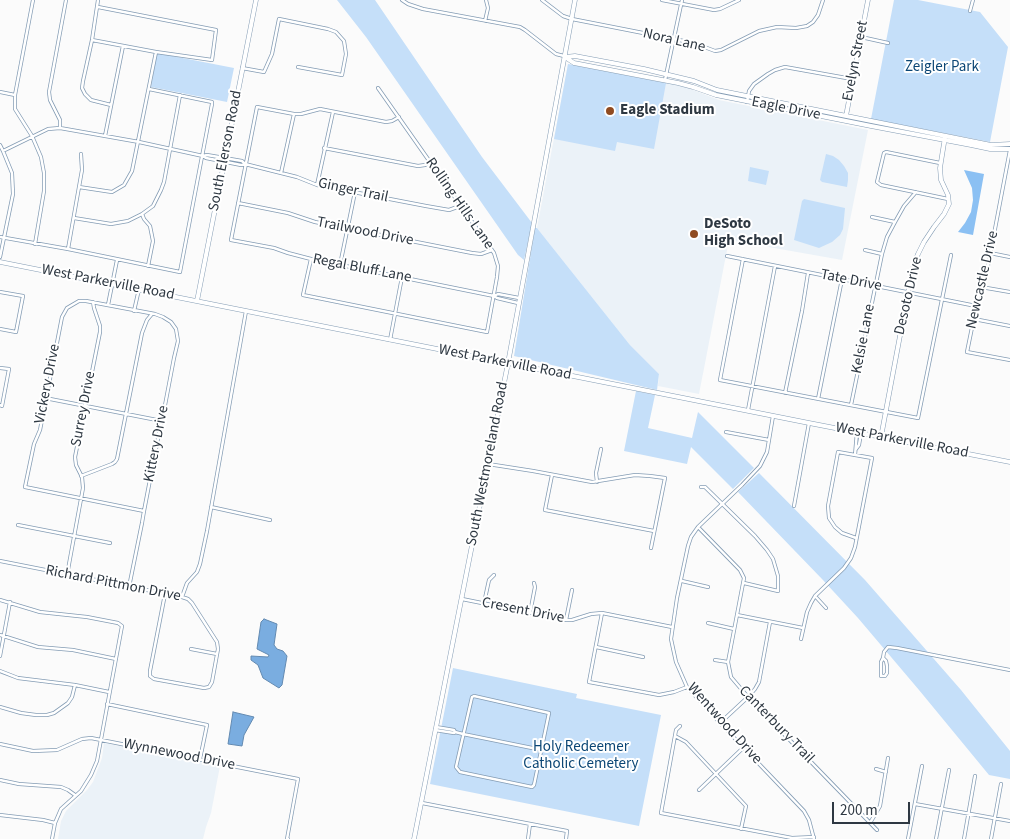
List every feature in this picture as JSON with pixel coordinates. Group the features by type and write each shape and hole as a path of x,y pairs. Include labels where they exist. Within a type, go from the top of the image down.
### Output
{"street":[{"path":"33,0 15,95 15,109 32,136 41,157 44,191 35,244"},
{"path":"60,128 60,120 50,100 49,92 66,0"},
{"path":"98,0 82,88 91,100 111,105"},
{"name":"South Elerson Road","path":"197,302 256,0"},
{"name":"Eagle Drive","path":"402,0 423,9 520,27 556,54 666,74 694,81 717,90 934,133 945,137"},
{"path":"486,0 488,8 486,21"},
{"name":"Nora Lane","path":"542,0 563,16 572,19 694,43 715,50 720,50 759,32 777,27 796,28 807,26 818,15 822,0"},
{"name":"South Westmoreland Road","path":"414,839 520,301 575,0"},
{"path":"662,0 681,2 714,10 739,0"},
{"name":"Evelyn Street","path":"845,121 868,0"},
{"path":"970,11 973,0"},
{"path":"665,80 681,2"},
{"path":"92,40 212,60 216,30 98,7"},
{"path":"242,68 264,72 272,54 279,19 328,29 336,32 342,38 346,54 342,75 298,67"},
{"path":"860,37 888,43"},
{"path":"104,136 123,46"},
{"path":"79,187 112,192 124,185 132,171 156,52"},
{"name":"Eagle Drive","path":"566,56 574,63 665,80 747,102 873,127 945,137 1010,150"},
{"path":"747,102 749,91 761,78 775,70 785,68 852,79"},
{"name":"Rolling Hills Lane","path":"378,88 492,250 498,266 487,332 395,314"},
{"path":"2,237 180,272 212,102 149,89"},
{"path":"0,92 15,95"},
{"path":"74,218 111,224 128,221 153,206 164,182 180,94"},
{"path":"798,112 799,106"},
{"path":"238,202 257,107 294,114 320,109 386,122 399,117"},
{"path":"317,184 333,112"},
{"path":"281,173 294,114"},
{"path":"873,127 874,121"},
{"name":"Ginger Trail","path":"4,151 48,128 60,128 225,160 242,161 245,164 317,184 355,192 449,210 461,206"},
{"path":"908,133 933,135 934,133"},
{"path":"940,163 886,152 884,153 877,182 878,184 948,199 947,191 940,175 940,163 945,137"},
{"name":"Eagle Drive","path":"990,147 1010,144"},
{"path":"0,146 4,151 12,174 13,194 2,237 0,257"},
{"path":"324,148 418,166 430,162"},
{"name":"Newcastle Drive","path":"1010,150 986,277 976,306 967,352 1010,360"},
{"path":"68,249 82,170 81,154"},
{"path":"340,265 355,192"},
{"name":"Kelsie Lane","path":"851,406 875,286 887,237 904,206 916,192"},
{"name":"Desoto Drive","path":"881,437 908,292 918,254 926,236 944,214 949,204 948,199"},
{"name":"Regal Bluff Lane","path":"238,202 231,240 274,248 310,259 494,296 498,294 520,301"},
{"name":"Trailwood Drive","path":"238,202 281,211 308,220 348,229 472,253 481,254 492,250"},
{"path":"142,214 150,226 153,241 148,266"},
{"path":"872,217 895,222"},
{"path":"865,250 882,254"},
{"path":"990,254 1010,257"},
{"name":"Tate Drive","path":"727,256 976,306"},
{"path":"742,259 720,380 918,418 951,256"},
{"path":"310,259 304,295 395,314"},
{"path":"108,305 118,260"},
{"name":"West Parkerville Road","path":"0,262 1010,462"},
{"path":"748,410 775,266"},
{"path":"785,393 808,273"},
{"path":"390,340 402,277"},
{"path":"818,399 842,279"},
{"path":"981,287 1010,292"},
{"path":"134,311 139,289"},
{"path":"0,292 23,296 16,332 0,329"},
{"name":"Vickery Drive","path":"82,498 25,487 33,449 40,430 45,398 64,313 67,308 79,301 93,302"},
{"name":"Kittery Drive","path":"93,302 163,317 171,322 176,330 178,341 129,587"},
{"name":"Surrey Drive","path":"67,575 82,498 83,482 75,457 100,326 93,302"},
{"path":"182,598 186,584 199,569 246,311"},
{"path":"81,476 115,462 142,333 147,320 152,314"},
{"path":"974,319 1010,326"},
{"path":"0,368 9,370 1,405"},
{"path":"45,398 162,421"},
{"name":"Wentwood Drive","path":"774,416 766,452 760,466 698,527 691,537 670,639 676,662 687,687 804,811 809,820 814,838"},
{"path":"794,506 809,423"},
{"path":"726,432 769,440"},
{"path":"855,455 859,445 859,433"},
{"path":"597,482 596,473 601,448"},
{"path":"801,639 807,612 815,596 844,568 851,558 855,547 872,458 838,452 828,506 830,518 835,527 842,533 856,538"},
{"path":"488,464 587,482 635,475 665,478 651,548"},
{"path":"552,475 545,510 654,531"},
{"path":"701,487 705,487 722,503 773,558 778,576 778,591 744,583"},
{"path":"82,498 144,511"},
{"path":"211,507 270,520"},
{"path":"18,525 110,543"},
{"path":"698,527 740,570 744,578 728,662 715,660"},
{"name":"Richard Pittmon Drive","path":"0,561 67,575 165,594 188,599 217,642 217,654 212,682 209,687 204,688 154,679 150,676 165,594"},
{"path":"484,603 489,580 494,574"},
{"path":"682,581 708,587"},
{"path":"530,613 536,588 534,583"},
{"path":"566,620 572,590"},
{"path":"815,596 826,608"},
{"name":"Cresent Drive","path":"462,599 566,620 602,613 672,627"},
{"path":"0,600 40,612 87,617 118,623 122,626 97,761 91,775 81,790 61,809 55,823 52,839"},
{"path":"0,656 2,636 10,602"},
{"path":"602,613 589,682 659,695 687,687"},
{"path":"737,615 803,628"},
{"path":"720,724 748,697 759,682 770,622"},
{"path":"708,623 734,629"},
{"path":"2,636 38,647 73,650 116,659"},
{"path":"596,647 643,657"},
{"path":"883,658 886,661 888,673 885,676 881,676 881,662 884,652 888,647 1010,670"},
{"path":"192,649 217,654"},
{"name":"Canterbury Trail","path":"728,662 731,677 748,697 877,830"},
{"path":"0,671 18,678 75,685 109,692"},
{"path":"0,707 36,715 54,713 68,704 75,685"},
{"path":"472,697 549,713 542,750 532,787 460,772 456,767 472,697"},
{"path":"107,704 207,725 200,759"},
{"path":"680,726 676,730 660,813 792,838 814,838"},
{"path":"435,728 454,730 463,734 542,750"},
{"path":"675,736 686,742 746,806 741,829"},
{"name":"Wynnewood Drive","path":"0,744 33,751 51,751 82,739 100,739 298,779 288,839"},
{"path":"699,790 744,747"},
{"path":"870,823 880,806 888,758"},
{"path":"908,839 922,766"},
{"path":"876,770 886,772"},
{"path":"936,839 949,770"},
{"path":"964,839 975,776"},
{"path":"0,780 19,784 61,787 75,796"},
{"path":"991,839 1001,784"},
{"path":"422,803 567,831 566,839"},
{"path":"915,804 1010,821"},
{"path":"0,815 55,823"},
{"path":"528,839 530,824"}],"shaded area":[{"name":"DeSoto High School","path":"568,64 668,83 688,88 719,100 868,130 842,260 729,240 699,394 658,386 659,374 630,345 537,228"},
{"path":"964,170 984,174 973,235 958,232 971,212 973,200 972,188"},
{"path":"264,619 277,624 274,645 287,656 282,685 279,688 263,678 258,665 251,660 251,656 268,657 269,655 257,649 261,622"},
{"path":"233,712 254,717 244,735 242,746 228,744"},
{"path":"104,743 220,766 211,813 203,839 58,839 61,821 66,811 93,782 102,758"}],"green space":[{"path":"337,0 375,0 482,157 532,223 524,260 518,255 366,37"},
{"name":"Zeigler Park","path":"894,0 918,0 980,12 1008,47 990,142 871,119"},
{"path":"157,53 234,68 227,102 151,87"},
{"name":"Eagle Stadium","path":"568,64 666,83 654,149 617,142 615,151 554,139"},
{"path":"826,154 839,160 844,166 848,173 847,187 820,180"},
{"path":"750,167 769,171 766,185 748,181"},
{"path":"804,199 845,208 843,229 840,235 832,242 819,248 794,240"},
{"path":"535,228 537,228 630,345 659,374 657,390 514,356"},
{"path":"636,391 655,395 648,428 692,438 698,412 754,468 733,489 691,447 687,464 624,451"},
{"path":"759,473 865,580 961,690 1010,751 1010,779 989,775 858,618 738,492"},
{"name":"Holy Redeemer Catholic Cemetery","path":"453,668 577,694 576,698 661,715 639,826 430,784"}],"place":[{"name":"Eagle Stadium","path":"610,111"},
{"name":"DeSoto High School","path":"694,234"}]}
